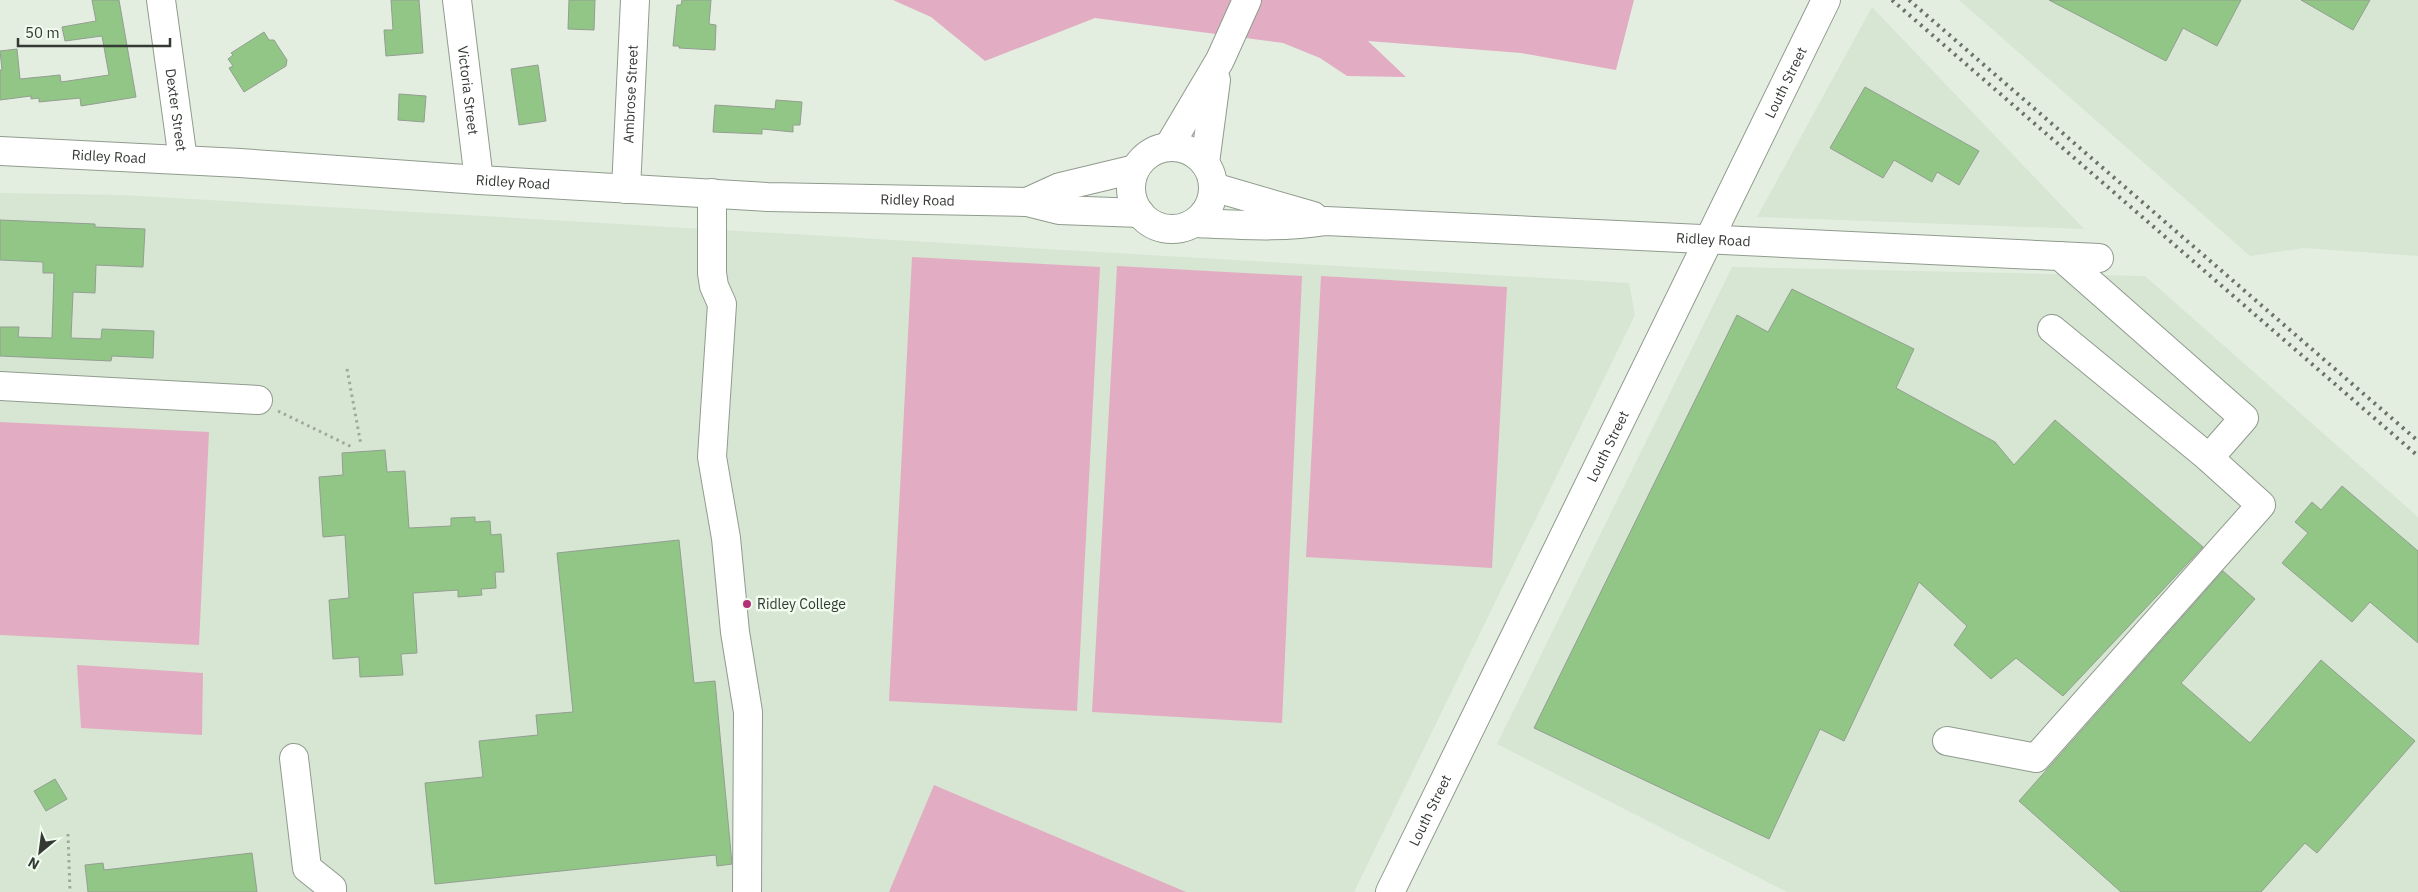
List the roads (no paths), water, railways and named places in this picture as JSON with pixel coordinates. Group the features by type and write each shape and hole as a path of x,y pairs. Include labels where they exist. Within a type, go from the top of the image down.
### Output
{"street":[{"name":"Dexter Street","path":"161,0 183,160"},
{"name":"Victoria Street","path":"457,0 479,180"},
{"name":"Ambrose Street","path":"626,189 635,0"},
{"path":"1169,146 1220,60 1247,0"},
{"name":"Louth Street","path":"1390,892 1710,241 1826,0"},
{"path":"1209,175 1190,151 1169,146 1156,150 1144,157 1135,169 1131,182 1131,196 1146,220 1159,227 1172,229 1195,223 1206,212 1212,200 1209,175 1220,60"},
{"name":"Ridley Road","path":"0,152 183,160 767,197 1027,202 1059,210 1140,213"},
{"name":"Ridley Road","path":"1027,202 1060,187 1135,169"},
{"name":"Ridley Road","path":"1209,175 1326,221"},
{"path":"712,194 712,273 714,286 722,304 712,457 726,538 735,632 748,712 747,892"},
{"name":"Ridley Road","path":"1195,223 1252,226 1305,224 1326,221 1710,241 2099,258"},
{"path":"2060,256 2244,418 2209,458"},
{"path":"1948,741 2036,758 2261,505 2209,458 2052,329"},
{"path":"0,386 265,404"},
{"path":"294,758 307,868 332,888 332,892"}],"railway":[{"path":"1892,0 2418,456"},
{"path":"1909,0 2418,441"}],"place":[{"name":"Ridley College","path":"747,604"}]}
